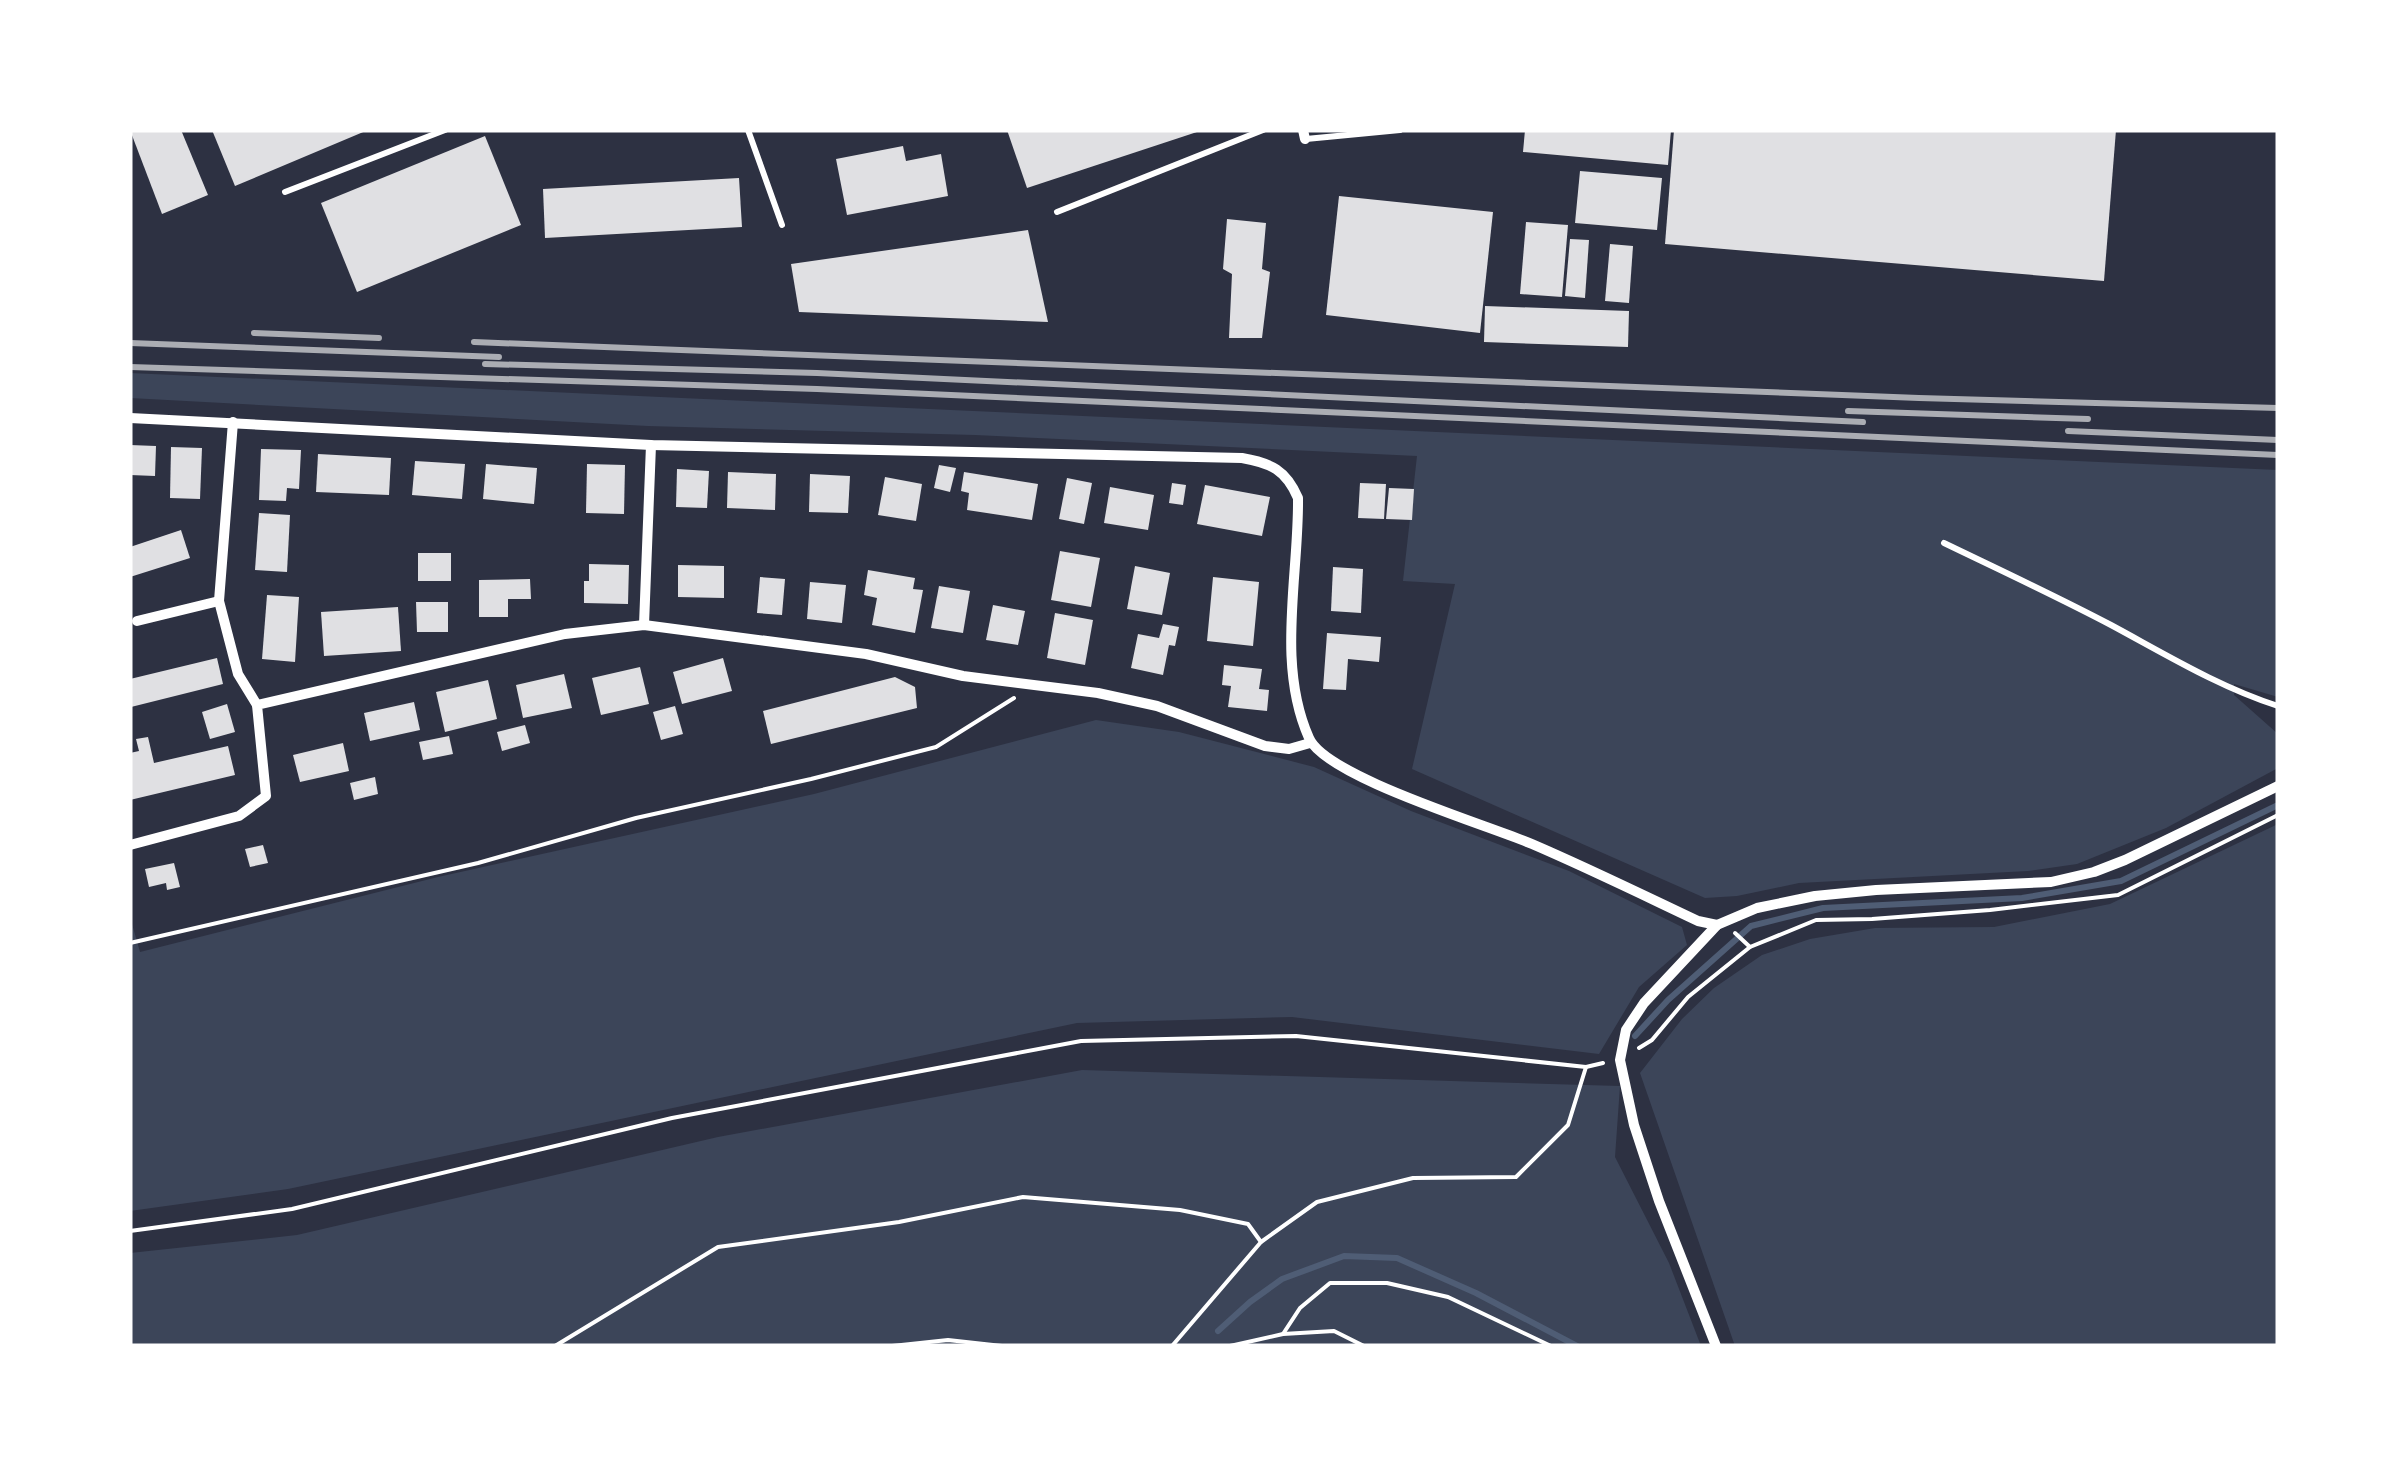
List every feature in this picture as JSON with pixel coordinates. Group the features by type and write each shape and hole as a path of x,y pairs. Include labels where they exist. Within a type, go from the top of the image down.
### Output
{"street":[{"path":"130,418 651,445 1242,458 1266,462 1290,480 1298,498 1292,655 1295,698 1310,742 1324,757 1384,787 1532,844 1698,921 1717,925"},
{"path":"130,845 239,816 266,796 257,704 238,674 219,601 233,422"},
{"path":"644,625 651,445"},
{"path":"137,621 219,601"},
{"path":"257,704 566,634 644,625 866,654 964,676 1098,693 1157,706 1265,746 1289,749 1310,742"},
{"path":"1716,1346 1659,1201 1634,1124 1620,1060 1626,1030 1644,1003 1717,925 1757,908 1815,896 2050,882 2094,872 2278,786"}],"lane":[{"path":"285,192 445,130"},
{"path":"748,130 782,226"},
{"path":"1057,212 1264,130"},
{"path":"1304,134 1400,130"},
{"path":"1944,543 2065,601 2188,667 2278,706"}],"path":[{"path":"130,944 478,863 636,818 936,746 1035,685"},
{"path":"1620,1060 1652,1040 1688,997 1750,947"},
{"path":"130,1231 292,1209 672,1118 1081,1042 1296,1036 1586,1067 1568,1125 1516,1177 1413,1178 1317,1202 1261,1242 1172,1346"},
{"path":"555,1346 718,1247 899,1222 1023,1197 1180,1210 1248,1224 1261,1242"},
{"path":"1283,1334 1300,1308 1330,1283 1387,1284 1448,1298 1551,1346"},
{"path":"1230,1346 1283,1334 1334,1331 1364,1346"},
{"path":"892,1346 948,1340 1002,1346"},
{"path":"1050,1346 1084,1346"}],"shaded area":[{"path":"130,373 2278,470 2278,697 2234,684 2234,695 2278,734 2278,768 2166,828 2077,864 2028,871 1799,883 1737,896 1705,898 1412,769 1455,584 1403,581 1417,456 975,435 648,426 130,398"},
{"path":"1096,720 1179,732 1314,767 1411,811 1569,871 1682,927 1687,945 1639,987 1599,1054 1292,1017 1077,1023 288,1189 130,1211 130,917 140,952 438,877 814,794"},
{"path":"2278,824 2278,1346 1735,1346 1640,1073 1682,1019 1714,988 1762,955 1810,939 1875,928 1994,927 2110,904"},
{"path":"1082,1070 1620,1086 1615,1157 1669,1263 1701,1346 130,1346 130,1253 297,1235 718,1137"}],"building":[{"path":"130,130 181,130 208,195 162,214"},
{"path":"212,130 368,130 235,186"},
{"path":"1007,130 1200,130 1200,131 1027,188"},
{"path":"1525,130 1671,130 1668,165 1523,152"},
{"path":"1674,130 2116,130 2104,281 1665,244"},
{"path":"485,136 521,225 357,292 321,203"},
{"path":"903,146 906,161 941,154 948,196 847,215 836,159"},
{"path":"1580,171 1662,178 1657,230 1575,223"},
{"path":"739,178 742,227 545,238 543,189"},
{"path":"1339,196 1493,212 1480,333 1326,315"},
{"path":"1227,219 1266,223 1262,269 1270,272 1262,338 1229,338 1232,274 1223,269"},
{"path":"1526,222 1568,225 1562,297 1520,294"},
{"path":"1028,230 1048,322 799,312 791,264"},
{"path":"1570,239 1589,240 1585,298 1565,296"},
{"path":"1610,244 1633,246 1629,303 1605,301"},
{"path":"1485,306 1629,311 1628,347 1484,342"},
{"path":"130,445 156,446 155,476 130,475"},
{"path":"171,447 202,448 200,499 170,498"},
{"path":"261,449 301,450 299,489 287,488 286,501 259,500"},
{"path":"318,454 391,458 389,495 316,492"},
{"path":"415,461 465,464 462,499 412,495"},
{"path":"486,464 537,468 534,504 483,499"},
{"path":"587,464 625,465 624,514 586,513"},
{"path":"939,465 956,468 950,492 934,488"},
{"path":"677,469 709,471 707,508 676,507"},
{"path":"728,472 776,474 775,510 727,508"},
{"path":"964,472 1038,484 1032,520 967,510 969,493 961,491"},
{"path":"810,474 850,476 848,513 809,512"},
{"path":"885,477 922,484 916,521 878,515"},
{"path":"1067,478 1092,483 1084,524 1059,519"},
{"path":"1172,483 1186,485 1183,505 1169,503"},
{"path":"1360,483 1386,484 1384,519 1358,518"},
{"path":"1205,485 1270,497 1262,536 1197,524"},
{"path":"1110,487 1154,495 1148,530 1104,523"},
{"path":"1389,488 1414,489 1412,520 1386,519"},
{"path":"259,513 290,515 287,572 255,570"},
{"path":"181,530 190,558 130,577 130,547"},
{"path":"1060,551 1100,558 1091,607 1051,600"},
{"path":"418,553 451,553 451,581 418,581"},
{"path":"589,564 629,565 628,604 584,603"},
{"path":"678,565 724,566 724,598 678,597"},
{"path":"1135,566 1170,573 1162,615 1127,609"},
{"path":"1333,567 1363,569 1361,613 1331,611"},
{"path":"868,570 915,578 913,589 923,590 915,633 872,625 877,598 864,595"},
{"path":"760,577 785,579 782,615 757,613"},
{"path":"1213,577 1259,582 1253,646 1207,641"},
{"path":"530,579 531,599 508,599 508,617 479,617 479,580"},
{"path":"810,582 846,585 842,623 807,619"},
{"path":"939,586 970,591 963,633 931,628"},
{"path":"267,595 299,597 295,662 262,659"},
{"path":"416,602 448,602 448,632 417,632"},
{"path":"993,605 1025,611 1018,645 986,640"},
{"path":"398,607 401,651 324,656 321,612"},
{"path":"1055,613 1093,620 1085,665 1047,658"},
{"path":"1163,624 1179,627 1175,646 1169,645 1163,675 1131,668 1138,634 1159,638"},
{"path":"1327,633 1381,637 1379,662 1348,659 1346,690 1323,689"},
{"path":"217,658 223,684 131,707 130,679"},
{"path":"723,658 732,691 682,704 673,672"},
{"path":"1224,665 1262,669 1259,689 1269,690 1267,711 1228,707 1231,686 1222,685"},
{"path":"640,667 649,704 601,715 592,678"},
{"path":"564,674 572,708 523,718 516,685"},
{"path":"895,677 915,687 917,708 771,744 763,711"},
{"path":"488,680 497,719 445,732 436,692"},
{"path":"414,702 420,730 370,741 364,713"},
{"path":"227,704 235,732 210,739 202,712"},
{"path":"675,706 683,734 661,740 653,712"},
{"path":"525,725 530,743 502,751 497,732"},
{"path":"449,736 453,754 423,760 419,742"},
{"path":"148,737 154,763 228,746 235,775 130,800 130,753 139,751 136,739"},
{"path":"343,743 349,771 300,782 293,755"},
{"path":"375,777 378,794 354,800 350,783"},
{"path":"263,845 268,863 250,867 245,849"},
{"path":"174,863 180,887 167,890 166,883 149,887 145,869"}],"waterway":[{"path":"1635,1036 1668,1000 1751,926 1823,908 2022,898 2121,881 2278,805"},
{"path":"1218,1331 1282,1279 1344,1256 1397,1258 1476,1293 1577,1346"}],"railway":[{"path":"254,333 379,338"},
{"path":"474,342 1919,398 2278,408"},
{"path":"130,343 499,357"},
{"path":"485,364 817,373 1863,422"},
{"path":"130,367 817,389 2278,455"},
{"path":"1848,411 2088,419"},
{"path":"2068,431 2278,440"}]}
